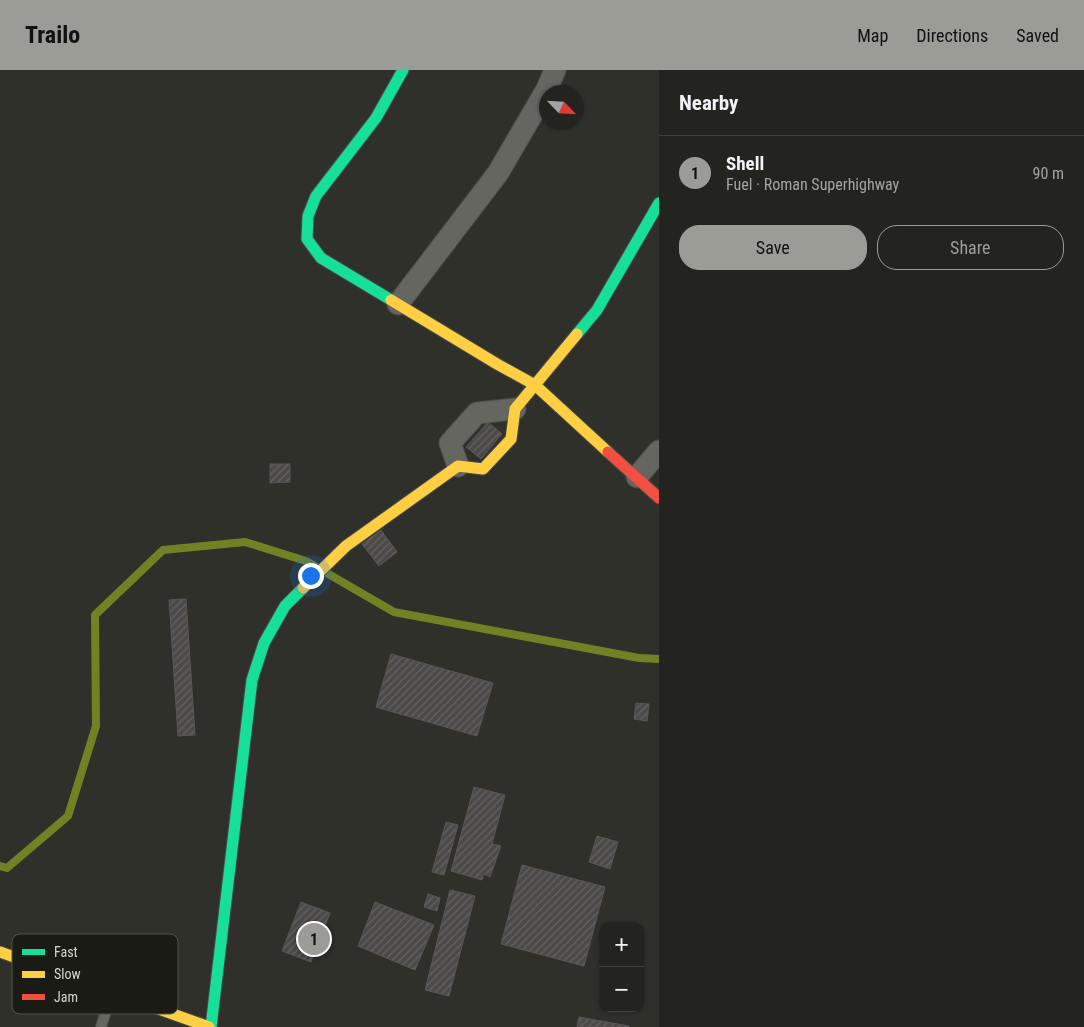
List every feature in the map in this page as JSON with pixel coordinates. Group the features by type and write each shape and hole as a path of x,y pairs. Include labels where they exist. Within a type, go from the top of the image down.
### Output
{"street":[{"path":"403,70 376,118 316,196 308,216 307,239 321,258 535,385 659,498"},
{"path":"398,304 498,173 547,89 555,70"},
{"path":"168,1014 193,1024 210,1027 252,680 264,643 284,606 346,546 458,466 484,469 511,439 515,409 598,310 659,202"},
{"path":"458,466 450,443 477,412 515,409"},
{"path":"637,477 659,451"},
{"path":"0,952 12,956"}],"lane":[{"path":"100,1027 104,1014"}],"building":[{"path":"488,422 502,434 481,459 466,447"},
{"path":"270,464 290,464 290,482 270,483"},
{"path":"381,530 397,552 379,566 362,544"},
{"path":"186,599 195,735 178,736 169,600"},
{"path":"391,654 493,683 477,736 376,707"},
{"path":"636,703 649,704 647,721 634,719"},
{"path":"474,787 505,795 492,844 501,846 490,877 484,874 482,880 451,871"},
{"path":"446,822 458,825 444,875 432,872"},
{"path":"597,836 618,842 610,869 589,862"},
{"path":"522,865 605,887 584,966 501,944"},
{"path":"450,890 475,896 449,996 425,990"},
{"path":"428,894 440,898 437,911 424,907"},
{"path":"301,902 330,913 311,962 282,951"},
{"path":"375,902 434,925 415,970 358,946"},
{"path":"579,1017 629,1026 629,1027 577,1027"}],"waterway":[{"path":"0,866 7,868 68,816 96,726 95,615 163,550 245,542 306,561 394,612 639,658 659,659"}],"traffic: fast":[{"path":"391,300 321,258 307,239 308,216 316,196 376,118 403,70"},
{"path":"577,334 597,310 659,203"},
{"path":"211,1027 252,680 264,643 285,606 303,588"}],"traffic: slow":[{"path":"391,300 535,385 608,452"},
{"path":"303,588 346,546 458,466 483,469 511,439 515,409 577,334"},
{"path":"0,952 12,956"},
{"path":"173,1014 209,1027"}],"traffic: jam":[{"path":"608,452 659,498"}],"place":[{"name":"Shell","path":"314,939"}]}
